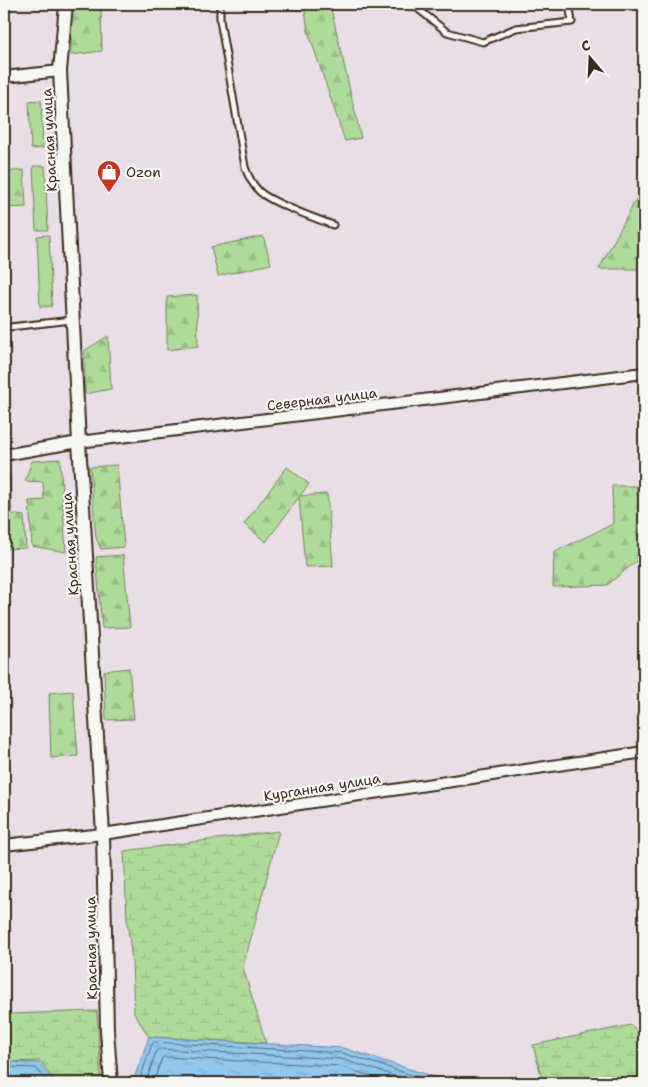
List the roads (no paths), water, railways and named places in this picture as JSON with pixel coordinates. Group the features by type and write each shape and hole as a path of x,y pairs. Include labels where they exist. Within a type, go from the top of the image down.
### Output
{"street":[{"name":"Красная улица","path":"66,4 60,71 79,442 103,834 107,1031 111,1083"},
{"path":"4,76 60,71"},
{"name":"Северная улица","path":"4,455 79,442 644,374"},
{"name":"Курганная улица","path":"4,845 103,834 644,752"}],"lane":[{"path":"220,4 220,20 230,86 245,168 250,179 260,192 285,205 333,225"},
{"path":"412,4 447,32 483,42 516,28 572,22 569,4"},
{"path":"10,327 73,320"}],"water":[{"path":"149,1037 343,1048 454,1083 135,1083 134,1078"},
{"path":"8,1062 39,1063 55,1083 4,1083 4,1065"}],"place":[{"name":"Ozon","path":"109,193"}]}
